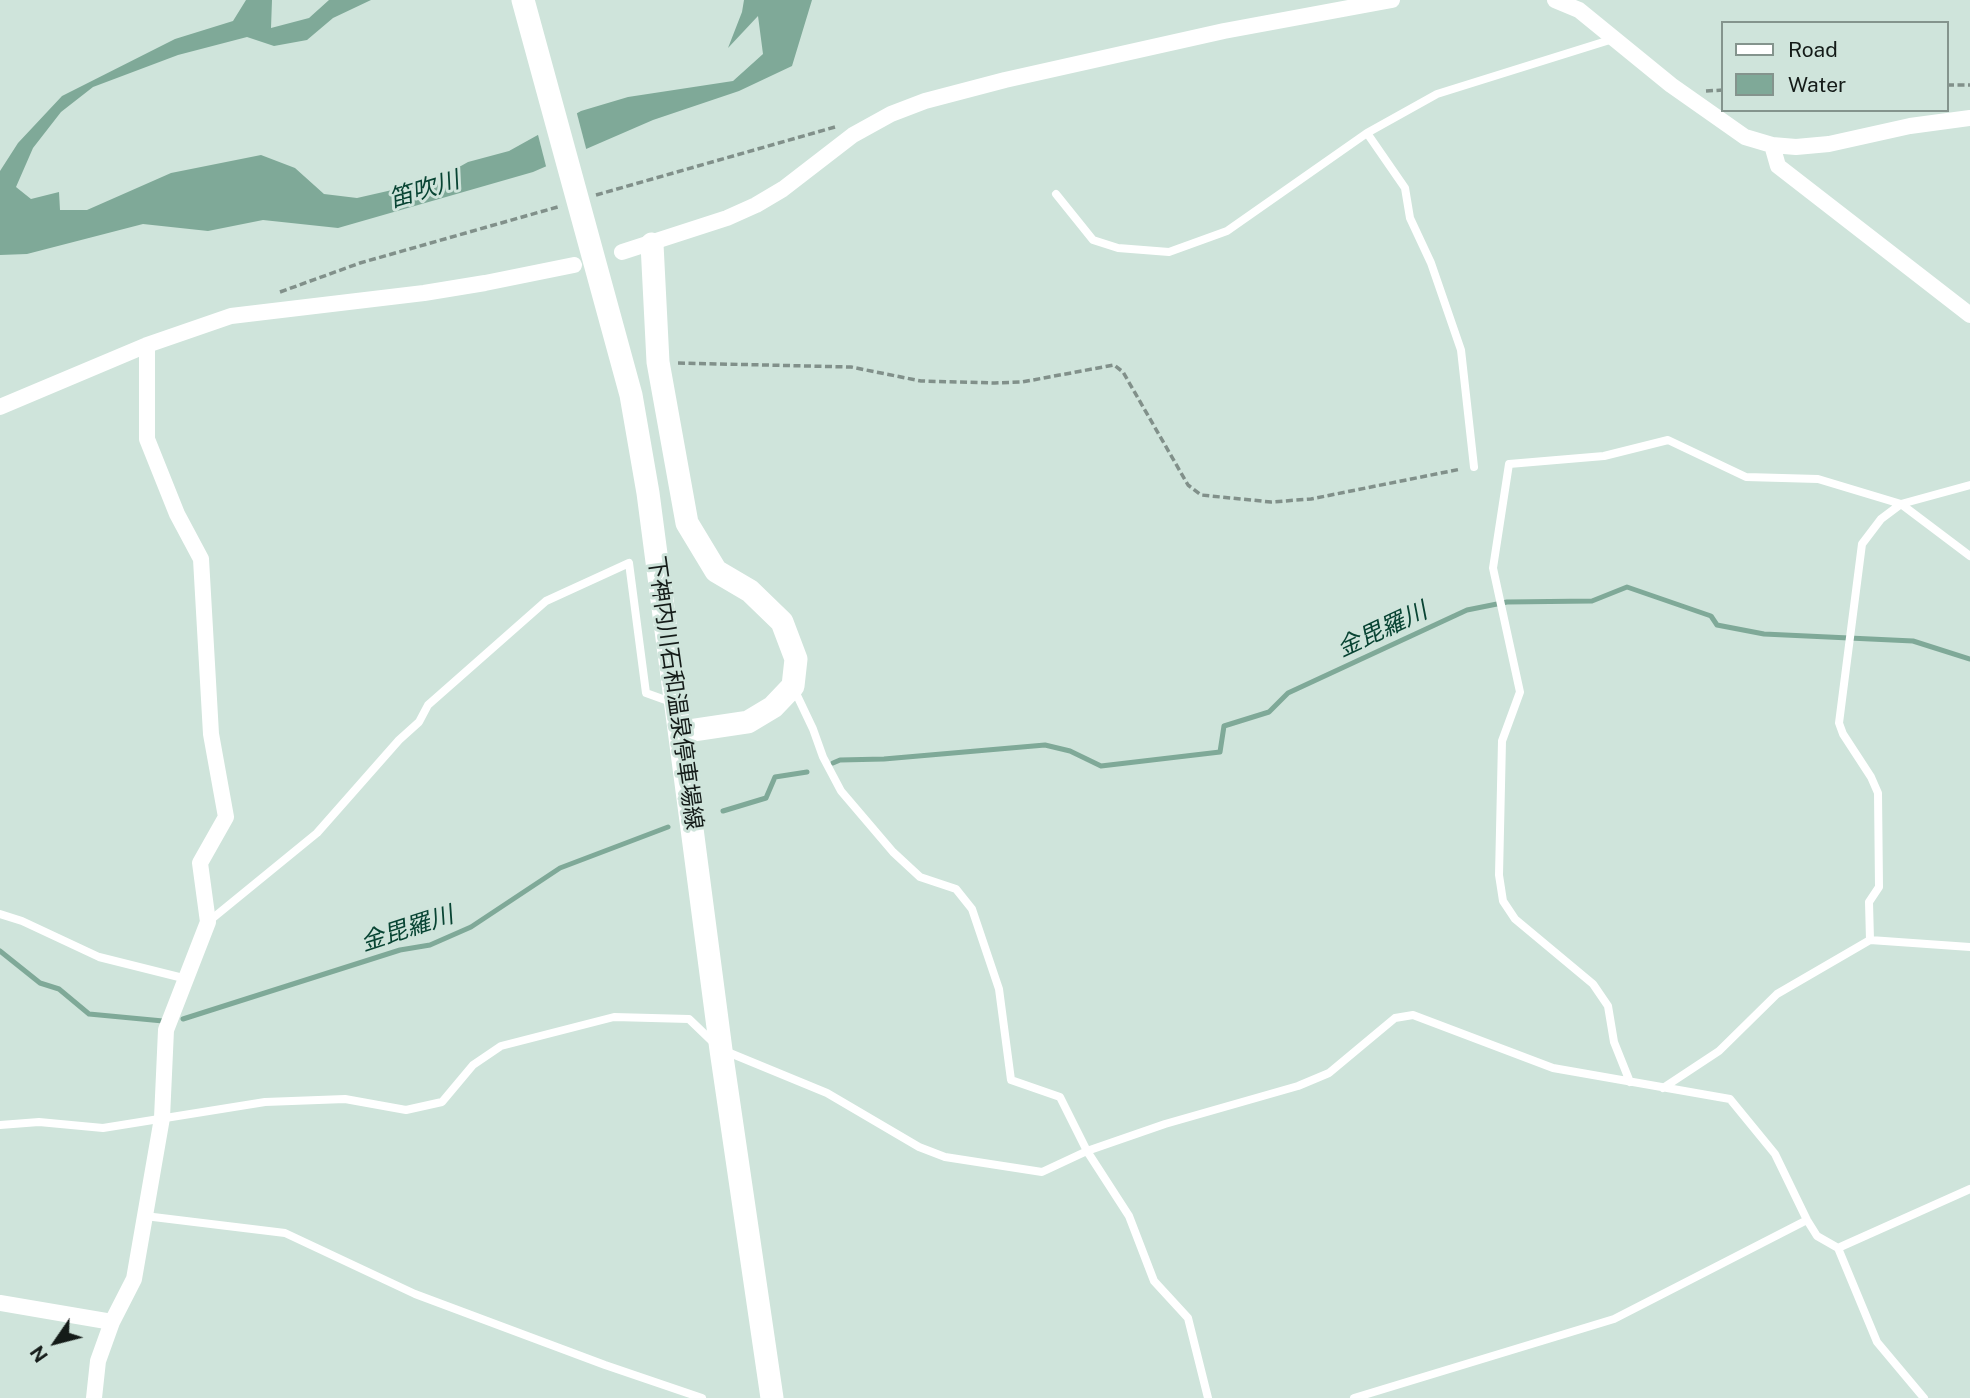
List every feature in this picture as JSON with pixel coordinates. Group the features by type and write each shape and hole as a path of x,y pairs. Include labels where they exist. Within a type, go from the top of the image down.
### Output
{"main road":[{"name":"下神内川石和温泉停車場線","path":"523,0 631,395 648,493 722,1050 772,1398"},
{"path":"652,244 658,362 687,523 716,571 750,591 782,622 796,659 793,686 773,707 748,722 681,732"}],"street":[{"path":"622,252 727,218 756,205 782,189 853,135 891,114 925,101 1005,80 1224,31 1392,0"},
{"path":"1555,0 1579,10 1671,85 1745,137 1772,145 1796,147 1829,144 1910,126 1970,118"},
{"path":"1772,145 1779,166 1970,315"},
{"path":"0,407 147,345 231,316 424,293 574,265"},
{"path":"94,1398 98,1361 112,1322 134,1279 162,1118 166,1030 208,922 200,863 226,817 211,734 201,559 177,513 147,439 147,345"},
{"path":"0,1303 112,1322"}],"lane":[{"path":"1056,194 1093,240 1118,248 1169,252 1227,231 1367,133 1437,94 1616,38"},
{"path":"1367,133 1405,188 1410,218 1431,263 1461,350 1474,467"},
{"path":"1630,1082 1614,1042 1608,1006 1593,984 1515,919 1503,901 1499,875 1502,741 1520,692 1493,568 1509,464 1604,456 1668,440 1746,477 1818,479 1901,504 1970,556"},
{"path":"1870,940 1869,902 1879,887 1878,793 1839,723 1862,544 1881,519 1901,504 1970,485"},
{"path":"208,922 317,833 399,740 419,722 428,705 546,601 629,563 646,693 677,705"},
{"path":"793,686 841,792 892,852 920,877 956,889 972,909 999,989 1011,1080 1060,1097 1087,1151 1129,1216 1154,1280 1188,1318 1208,1398"},
{"path":"0,914 22,921 99,957 187,979"},
{"path":"1662,1088 1719,1051 1777,994 1870,940 1970,947"},
{"path":"0,1125 39,1122 103,1128 265,1102 345,1099 406,1110 442,1102 473,1065 501,1046 614,1017 689,1019 722,1050 827,1093 919,1147 945,1157 1042,1172 1087,1151 1166,1124 1298,1086 1329,1073 1395,1018 1413,1015 1553,1068 1730,1099 1775,1154 1817,1236 1838,1248 1877,1342 1924,1398"},
{"path":"1838,1248 1970,1189"},
{"path":"145,1216 285,1233 415,1294 702,1398"},
{"path":"1354,1398 1614,1319 1807,1220"}],"path":[{"path":"1949,85 1970,85"},
{"path":"279,293 360,263 579,198 837,127"},
{"path":"658,362 851,367 921,381 995,383 1022,382 1114,365 1123,372 1188,485 1201,495 1271,502 1311,499 1474,467"}],"water":[{"name":"笛吹川","path":"246,0 272,0 271,28 309,18 329,0 371,0 333,18 307,40 274,46 247,37 178,55 93,87 61,112 33,148 16,187 31,199 59,192 60,210 87,210 171,173 261,155 295,168 324,194 357,198 436,180 468,162 509,151 581,111 628,97 733,81 763,54 758,16 728,48 744,0 812,0 792,66 739,91 653,120 533,172 338,228 263,220 208,231 143,224 27,254 0,255 0,171 18,143 62,96 175,39 233,21"}],"pier":[{"path":"576,110 587,152 547,170 537,131"}],"waterway":[{"name":"金毘羅川","path":"833,763 840,760 884,759 1045,745 1070,751 1101,766 1220,752 1224,726 1269,712 1288,693 1467,610 1507,602 1592,601 1627,587 1711,616 1717,625 1764,634 1913,641 1970,659"},
{"name":"金毘羅川","path":"723,811 766,798 775,777 807,772"},
{"name":"金毘羅川","path":"183,1019 400,950 430,945 471,927 560,868 668,827"},
{"name":"金毘羅川","path":"0,951 40,983 59,989 89,1014 163,1021"}]}
